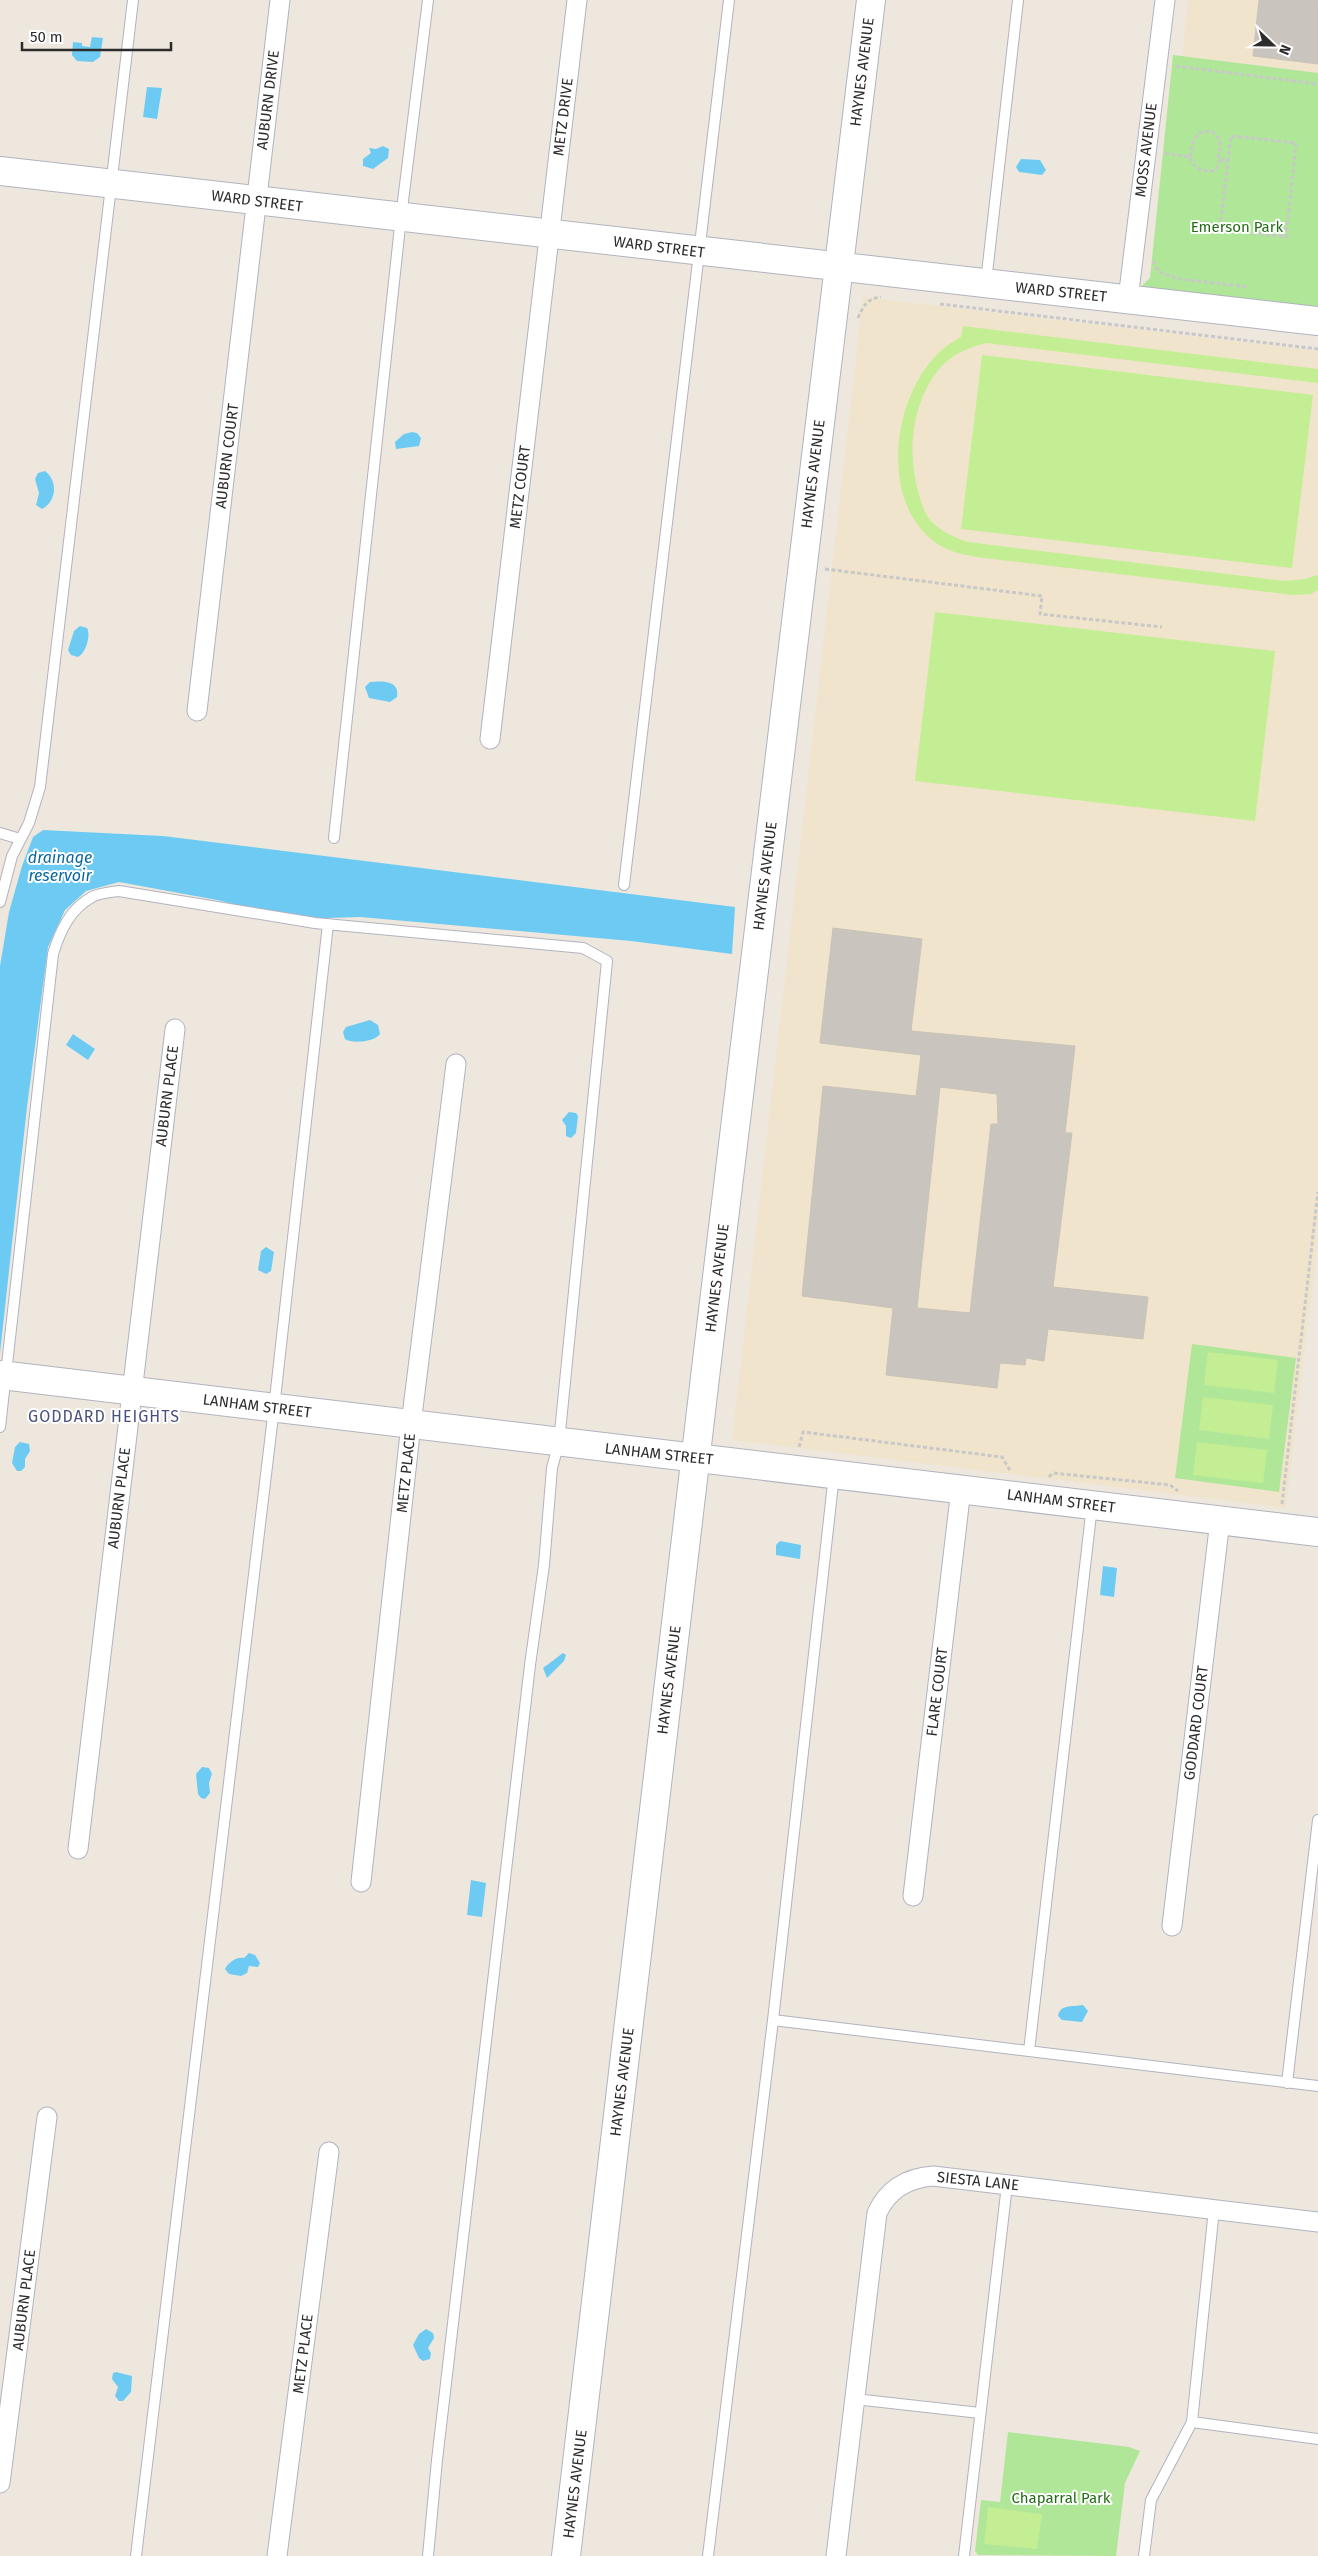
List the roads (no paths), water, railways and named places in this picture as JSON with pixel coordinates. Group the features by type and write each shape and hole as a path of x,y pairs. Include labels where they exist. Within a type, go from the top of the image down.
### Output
{"street":[{"name":"AUBURN DRIVE","path":"257,201 280,0"},
{"name":"METZ DRIVE","path":"549,234 577,0"},
{"name":"HAYNES AVENUE","path":"566,2556 695,1458 871,0"},
{"name":"MOSS AVENUE","path":"1128,299 1165,0"},
{"name":"WARD STREET","path":"0,171 1318,321"},
{"name":"AUBURN COURT","path":"197,711 257,201"},
{"name":"METZ COURT","path":"490,739 549,234"},
{"name":"AUBURN PLACE","path":"78,1849 175,1029"},
{"name":"METZ PLACE","path":"361,1882 411,1424 456,1064"},
{"name":"LANHAM STREET","path":"3,1375 1318,1532"},
{"name":"FLARE COURT","path":"913,1896 961,1489"},
{"name":"GODDARD COURT","path":"1172,1926 1220,1520"},
{"name":"AUBURN PLACE","path":"0,2483 47,2117"},
{"name":"METZ PLACE","path":"277,2556 329,2152"},
{"name":"SIESTA LANE","path":"836,2556 877,2213 891,2191 902,2184 924,2176 1318,2222"}],"lane":[{"path":"0,902 12,856 29,823 40,787 133,0"},
{"path":"334,838 401,217 428,0"},
{"path":"624,886 729,0"},
{"path":"986,284 1018,0"},
{"path":"0,833 20,839"},
{"path":"0,1427 3,1375 53,954 60,932 73,912 93,896 119,890 328,924 583,948 607,961 559,1442 552,1468 544,1565 530,1665 437,2460 428,2556"},
{"path":"136,2556 274,1408 328,924"},
{"path":"708,2556 773,2020 834,1474"},
{"path":"1029,2051 1092,1504"},
{"path":"1287,2082 1318,1820"},
{"path":"773,2020 1318,2086"},
{"path":"964,2556 1007,2185"},
{"path":"1144,2556 1151,2500 1192,2422 1214,2209"},
{"path":"855,2399 980,2413"},
{"path":"1192,2422 1318,2439"}],"water":[{"path":"92,37 103,38 100,57 93,62 77,61 72,55 73,42 82,43 82,46 90,47"},
{"path":"147,87 162,88 157,119 143,117"},
{"path":"383,146 389,149 388,158 373,169 363,166 363,159 371,153 369,148 376,149"},
{"path":"1021,159 1040,160 1046,170 1042,175 1019,172 1016,167"},
{"path":"417,433 421,438 419,446 396,449 395,442 404,434"},
{"path":"45,471 52,480 54,491 51,501 42,509 36,505 39,493 35,479 38,473"},
{"path":"80,626 87,628 88,639 83,652 78,657 71,655 68,650 74,631"},
{"path":"370,682 385,682 393,685 396,687 397,697 390,702 369,698 365,687"},
{"name":"drainage reservoir","path":"43,830 163,836 735,907 732,954 631,941 360,917 295,919 217,900 119,882 86,891 65,910 48,947 27,1107 0,1353 0,966 9,912 22,866 33,837"},
{"path":"370,1020 378,1025 380,1034 377,1037 363,1041 348,1041 345,1039 343,1032 346,1027"},
{"path":"73,1034 95,1049 88,1060 66,1045"},
{"path":"569,1112 576,1113 578,1116 576,1133 571,1138 566,1136 566,1126 562,1120"},
{"path":"266,1247 274,1252 271,1271 266,1274 258,1270 261,1251"},
{"path":"20,1442 29,1444 30,1451 25,1459 25,1467 21,1471 17,1471 12,1463 15,1447"},
{"path":"780,1541 801,1545 800,1559 776,1555 776,1545"},
{"path":"1103,1566 1117,1568 1114,1597 1100,1595"},
{"path":"563,1653 566,1655 564,1661 547,1678 543,1668"},
{"path":"202,1767 209,1768 212,1774 209,1783 210,1793 205,1799 201,1798 198,1794 196,1774"},
{"path":"471,1880 486,1883 482,1917 467,1915"},
{"path":"249,1953 255,1955 260,1963 258,1967 249,1966 247,1973 241,1976 229,1974 225,1969 228,1964 235,1959 244,1958"},
{"path":"1083,2005 1088,2011 1082,2022 1062,2020 1058,2016 1059,2012 1064,2008"},
{"path":"426,2329 433,2333 434,2338 428,2348 431,2353 430,2359 423,2361 419,2358 413,2345 419,2334"},
{"path":"113,2373 132,2376 131,2392 123,2401 119,2401 115,2396 118,2387 112,2379"}],"district":[{"name":"GODDARD HEIGHTS","path":"104,1416"}],"park label":[{"name":"Emerson Park","path":"1237,227"},
{"name":"Chaparral Park","path":"1061,2498"}]}
